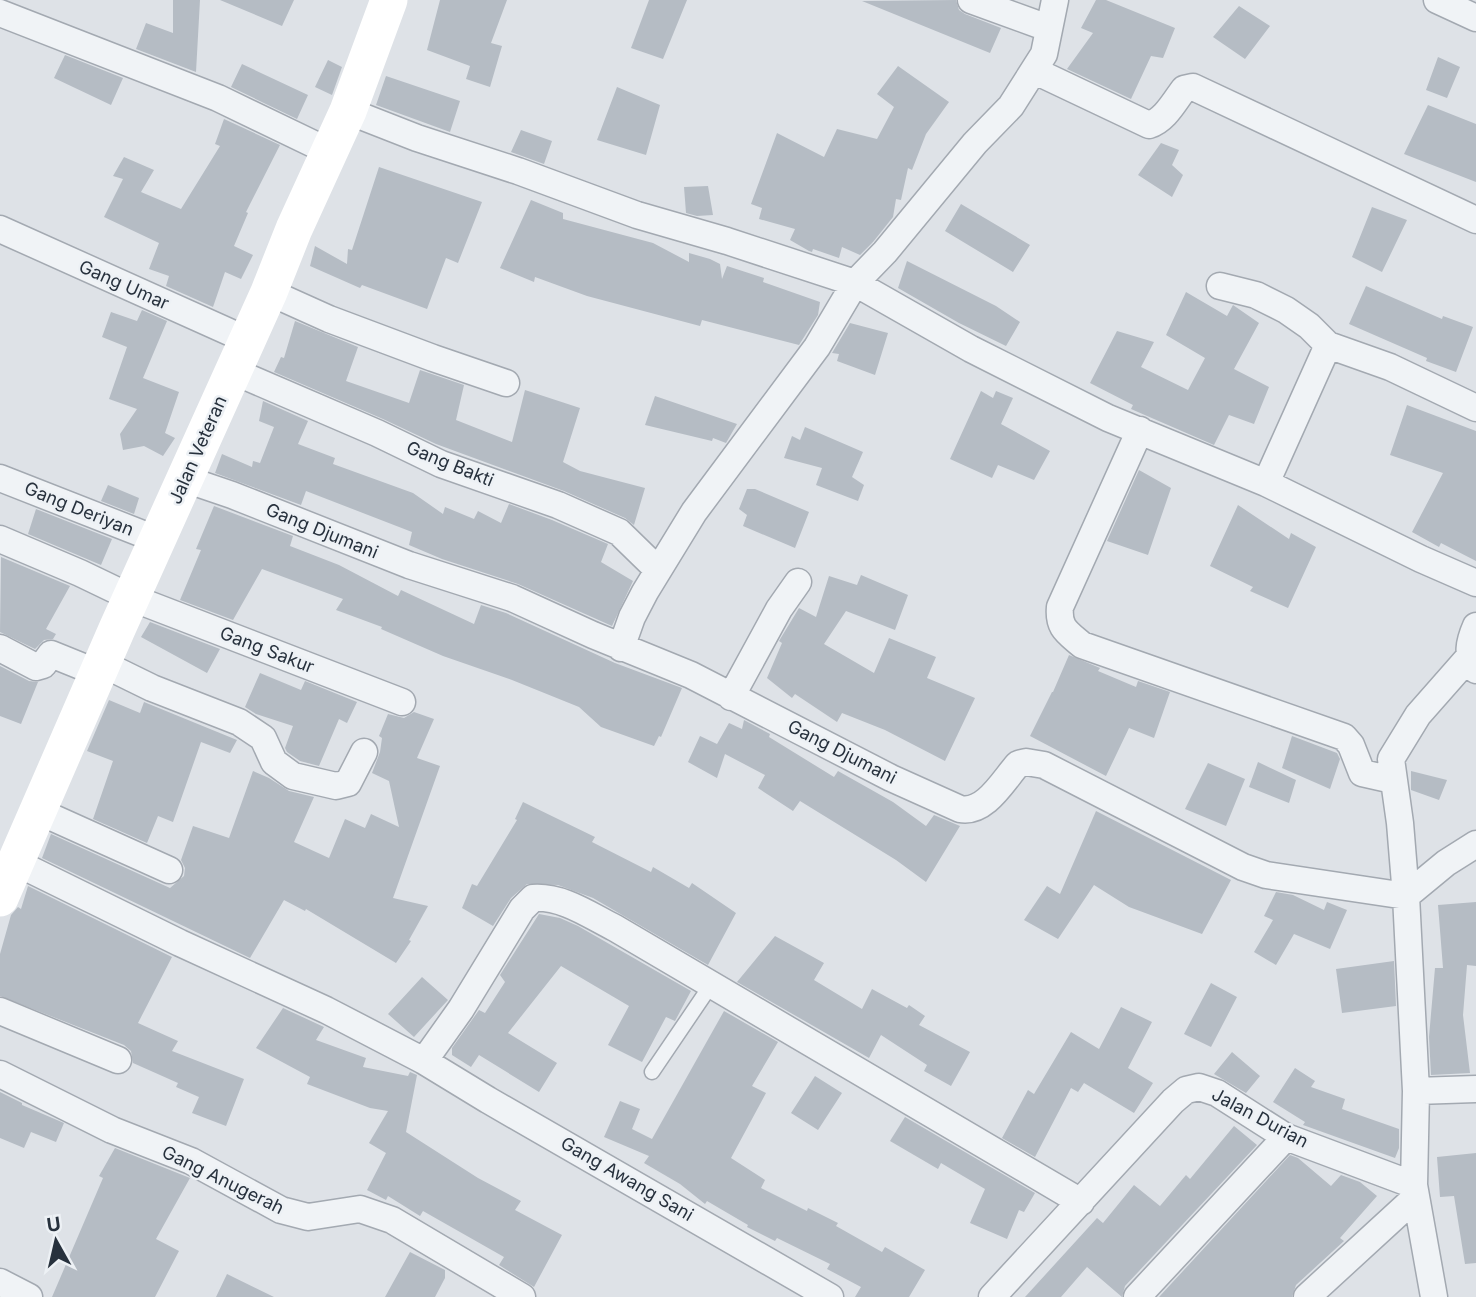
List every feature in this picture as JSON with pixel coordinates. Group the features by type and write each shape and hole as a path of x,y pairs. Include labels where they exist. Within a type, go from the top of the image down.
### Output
{"street":[{"name":"Jalan Veteran","path":"0,898 269,292 293,229 348,111 389,0"},
{"path":"971,0 1048,29"},
{"path":"621,648 632,617 694,512 817,347 855,283 885,252 975,143 1011,106 1035,71 1044,54 1055,0"},
{"path":"1439,1 1476,18"},
{"path":"0,13 218,98 328,151"},
{"path":"1035,71 1149,125 1164,117 1184,89 1193,87 1476,220"},
{"path":"348,111 637,215 727,240 855,283 971,349 1108,418 1266,484 1476,583"},
{"name":"Gang Umar","path":"0,229 240,356"},
{"path":"1220,286 1256,295 1286,310 1328,345 1390,367 1476,408"},
{"path":"269,292 329,319 506,383"},
{"path":"1266,484 1328,345"},
{"name":"Gang Bakti","path":"240,356 377,432 441,464 558,505 619,532 659,570"},
{"path":"1140,430 1060,607 1059,620 1064,629 1082,645 1344,737 1351,746 1362,773 1393,780"},
{"name":"Gang Deriyan","path":"0,478 158,540"},
{"name":"Gang Djumani","path":"185,479 409,565 512,598 621,648 691,675 891,778 960,809 971,811 982,806 1018,764 1035,762 1243,867 1283,879 1406,896"},
{"name":"Gang Sakur","path":"0,539 132,598 402,702"},
{"path":"731,697 779,608 798,582"},
{"path":"1434,1297 1415,1191 1416,1091 1406,896 1391,759 1402,738 1433,697 1473,664 1469,643 1476,626"},
{"path":"0,648 36,667 43,665 51,654 100,668 239,722 263,738 274,762 293,776 336,786 348,783 364,752"},
{"path":"38,811 169,870"},
{"path":"1406,896 1446,863 1476,844"},
{"name":"Gang Awang Sani","path":"15,862 180,943 315,1005 424,1061 830,1297"},
{"path":"424,1061 461,1009 522,909 533,898 561,900 615,928 1081,1202"},
{"path":"0,1011 118,1060"},
{"name":"Gang Anugerah","path":"0,1073 112,1130 191,1161 281,1210 308,1217 360,1209 391,1220 522,1297"},
{"name":"Jalan Durian","path":"992,1297 1186,1090 1199,1087 1217,1093 1286,1137 1415,1191"},
{"path":"1416,1091 1476,1089"},
{"path":"1137,1297 1286,1137"},
{"path":"1307,1297 1415,1191"},
{"path":"0,1282 29,1297"}],"lane":[{"path":"652,1072 711,985"}],"building":[{"path":"173,0 200,0 196,72 136,49 146,23 173,33"},
{"path":"220,0 294,0 282,26"},
{"path":"440,0 507,0 491,43 502,46 490,87 466,79 470,66 427,50"},
{"path":"649,0 687,0 663,59 631,48"},
{"path":"956,0 959,10 965,14 1001,28 990,53 862,1"},
{"path":"1096,0 1106,0 1175,28 1163,58 1151,56 1131,99 1067,69 1093,33 1081,28"},
{"path":"1239,6 1270,26 1245,59 1213,37"},
{"path":"65,55 123,78 111,105 54,78"},
{"path":"1438,57 1460,67 1447,98 1426,90"},
{"path":"328,60 342,67 332,95 315,87"},
{"path":"242,64 308,95 297,119 231,87"},
{"path":"898,66 949,102 926,134 912,170 908,168 901,200 896,199 893,217 873,242 860,255 842,247 839,258 813,249 812,252 809,251 790,240 795,229 759,219 762,208 751,204 777,133 824,157 837,129 877,139 894,107 877,94"},
{"path":"386,76 460,101 450,132 376,105"},
{"path":"617,87 660,105 646,155 597,140"},
{"path":"1428,105 1476,124 1476,182 1404,154"},
{"path":"224,119 280,145 246,212 248,213 234,246 253,255 241,279 225,272 213,307 166,286 169,276 149,269 159,243 104,217 123,179 113,176 124,157 154,170 141,192 181,209 220,146 215,144"},
{"path":"521,130 552,141 544,164 511,152"},
{"path":"1161,143 1179,150 1172,165 1183,175 1172,197 1138,175"},
{"path":"379,167 482,202 458,263 446,258 427,309 362,285 360,288 310,266 315,246 347,264 348,249 352,250"},
{"path":"708,186 713,215 697,216 686,213 684,187"},
{"path":"531,200 563,213 563,219 653,243 689,262 689,253 710,259 720,264 722,279 727,266 764,278 763,282 820,302 818,315 799,345 702,320 700,326 587,296 535,277 534,282 500,268"},
{"path":"961,204 1030,245 1013,272 945,231"},
{"path":"1372,207 1407,220 1382,272 1352,257"},
{"path":"907,261 996,306 1020,322 1006,346 898,288"},
{"path":"1366,286 1442,319 1443,316 1473,327 1456,372 1426,361 1427,358 1349,324"},
{"path":"1186,292 1227,316 1233,305 1259,323 1234,369 1269,387 1254,424 1229,415 1214,445 1131,409 1133,405 1090,383 1117,331 1154,342 1141,367 1188,390 1205,358 1166,335"},
{"path":"142,310 167,321 143,378 179,392 165,433 175,438 163,456 144,446 123,450 120,434 137,409 109,399 127,347 102,337 111,312 137,321"},
{"path":"295,321 358,347 346,381 409,403 420,370 464,385 456,420 512,442 525,390 580,408 563,462 580,471 645,488 634,525 625,518 564,491 436,444 274,372 281,357 284,358"},
{"path":"850,323 888,333 875,375 837,361 839,354 832,353"},
{"path":"981,391 993,398 996,391 1013,398 1001,424 1050,451 1034,480 998,465 992,478 950,459"},
{"path":"655,396 737,424 726,443 645,425"},
{"path":"263,401 308,421 298,444 335,458 333,464 413,493 443,514 445,507 474,519 478,511 501,523 509,504 608,544 601,562 633,581 612,626 518,584 409,545 412,532 306,491 301,505 215,473 222,454 252,467 253,461 260,463 274,427 259,421"},
{"path":"1407,405 1476,431 1476,561 1441,543 1439,547 1412,532 1443,473 1390,455"},
{"path":"805,427 863,452 852,477 864,485 858,501 816,485 822,468 784,458 792,436 800,440"},
{"path":"1139,470 1171,488 1148,555 1107,541"},
{"path":"108,485 139,498 134,514 101,501"},
{"path":"747,489 755,489 809,512 795,548 743,526 747,515 739,509"},
{"path":"1238,505 1289,539 1291,533 1316,547 1288,608 1250,591 1253,587 1210,566"},
{"path":"214,506 293,536 290,546 339,565 398,596 401,590 474,624 481,605 506,613 615,663 682,688 661,737 659,736 654,746 601,727 579,707 443,656 381,629 382,627 336,610 343,599 262,569 233,620 180,600 201,550 196,549"},
{"path":"36,509 112,539 101,565 28,534"},
{"path":"1,557 70,586 46,629 56,634 53,639 44,640 35,649 0,632"},
{"path":"861,575 908,595 895,630 846,611 824,644 874,673 889,638 936,657 927,678 975,698 945,761 885,730 842,713 837,722 795,694 792,698 767,678 782,643 779,641 799,608 816,617 829,576 857,585"},
{"path":"150,622 220,649 207,673 141,637"},
{"path":"1069,655 1136,687 1138,681 1170,692 1154,738 1129,728 1106,776 1030,736"},
{"path":"0,666 29,681 38,682 21,724 0,716"},
{"path":"260,673 301,690 305,681 357,702 347,723 339,719 319,766 300,761 287,752 285,748 293,726 256,714 245,707"},
{"path":"109,700 140,713 144,702 237,740 230,753 201,742 173,822 158,816 147,843 93,819 113,761 87,751"},
{"path":"414,712 434,719 417,758 440,766 393,898 428,906 409,940 411,941 396,963 306,909 305,911 284,900 250,958 42,858 51,834 170,888 184,876 185,868 181,860 193,826 229,838 253,771 289,791 314,797 294,842 329,858 345,819 365,828 371,814 399,827 389,781 372,773 380,752 382,738 379,736 388,714 404,718"},
{"path":"744,720 834,777 838,771 893,802 926,826 934,815 960,826 926,882 896,860 800,801 793,811 758,788 765,775 725,754 717,778 688,762 700,736 717,744 729,723 742,729"},
{"path":"1292,736 1337,753 1340,759 1330,789 1282,768"},
{"path":"1258,762 1296,780 1289,803 1249,787"},
{"path":"1208,763 1245,779 1226,826 1185,809"},
{"path":"1411,771 1447,780 1439,800 1411,790"},
{"path":"523,802 595,837 592,842 651,872 653,867 689,888 692,883 736,913 708,965 593,898 558,885 527,884 511,898 493,926 462,908 472,884 477,886 517,820 515,819"},
{"path":"1096,811 1231,880 1202,934 1129,907 1094,885 1058,939 1024,920 1047,886 1060,894"},
{"path":"28,886 172,957 138,1023 178,1041 172,1051 244,1079 226,1126 192,1113 199,1097 176,1087 178,1083 133,1063 131,1051 124,1045 0,996 0,954 11,915 18,907 21,909"},
{"path":"1276,892 1293,895 1324,910 1327,902 1347,910 1330,949 1294,934 1276,965 1254,952 1273,920 1264,916"},
{"path":"1476,902 1476,966 1467,965 1463,1015 1470,1073 1431,1075 1429,1037 1435,968 1443,968 1438,905"},
{"path":"539,914 560,918 578,926 691,991 675,1021 666,1017 642,1062 608,1045 629,1006 561,966 508,1033 557,1063 539,1092 479,1055 471,1067 452,1055 452,1048 479,1010 485,1013 505,982 500,975"},
{"path":"775,936 824,963 814,980 862,1009 872,989 907,1008 909,1005 925,1016 919,1025 970,1052 951,1086 924,1071 927,1065 881,1035 869,1058 737,982"},
{"path":"1394,961 1396,1006 1342,1013 1336,969"},
{"path":"422,977 448,1000 414,1037 388,1014"},
{"path":"1211,983 1237,997 1211,1047 1184,1034"},
{"path":"1121,1007 1152,1022 1128,1068 1153,1083 1134,1113 1084,1083 1078,1092 1071,1088 1035,1157 1002,1138 1028,1090 1034,1094 1071,1032 1099,1049"},
{"path":"283,1008 324,1027 316,1040 366,1058 363,1067 408,1076 410,1072 417,1075 406,1132 478,1178 521,1201 515,1210 562,1235 534,1287 499,1265 504,1257 423,1211 420,1216 388,1196 386,1200 367,1190 386,1153 369,1143 388,1111 370,1108 307,1084 310,1077 256,1048"},
{"path":"724,1011 778,1042 752,1086 766,1093 731,1158 765,1180 761,1188 838,1223 836,1226 882,1252 885,1247 925,1270 909,1297 855,1297 861,1287 827,1269 830,1264 777,1238 775,1241 747,1227 748,1225 707,1201 705,1204 680,1184 644,1163 649,1156 604,1137 620,1101 640,1109 632,1129 652,1139"},
{"path":"1232,1052 1260,1076 1246,1093 1214,1074"},
{"path":"1295,1068 1315,1081 1311,1087 1345,1099 1342,1109 1399,1129 1399,1148 1395,1158 1303,1125 1305,1122 1273,1102"},
{"path":"815,1076 842,1093 818,1130 791,1113"},
{"path":"0,1092 22,1105 64,1123 56,1142 31,1132 24,1148 0,1138"},
{"path":"905,1117 1035,1193 1024,1212 1019,1210 1007,1239 970,1223 985,1189 941,1163 938,1169 890,1141"},
{"path":"1234,1126 1257,1145 1125,1286 1122,1297 1087,1267 1061,1297 1025,1297 1097,1218 1103,1223 1134,1185 1160,1206 1186,1175 1190,1179"},
{"path":"115,1148 190,1178 156,1239 179,1251 155,1297 52,1297 103,1178 99,1176"},
{"path":"1476,1153 1476,1263 1465,1264 1454,1196 1440,1197 1437,1157"},
{"path":"1290,1155 1298,1158 1331,1186 1341,1175 1360,1182 1377,1196 1340,1238 1344,1241 1296,1285 1292,1297 1159,1297"},
{"path":"410,1252 445,1270 445,1278 435,1297 385,1297"},
{"path":"227,1274 274,1297 216,1297"}]}
